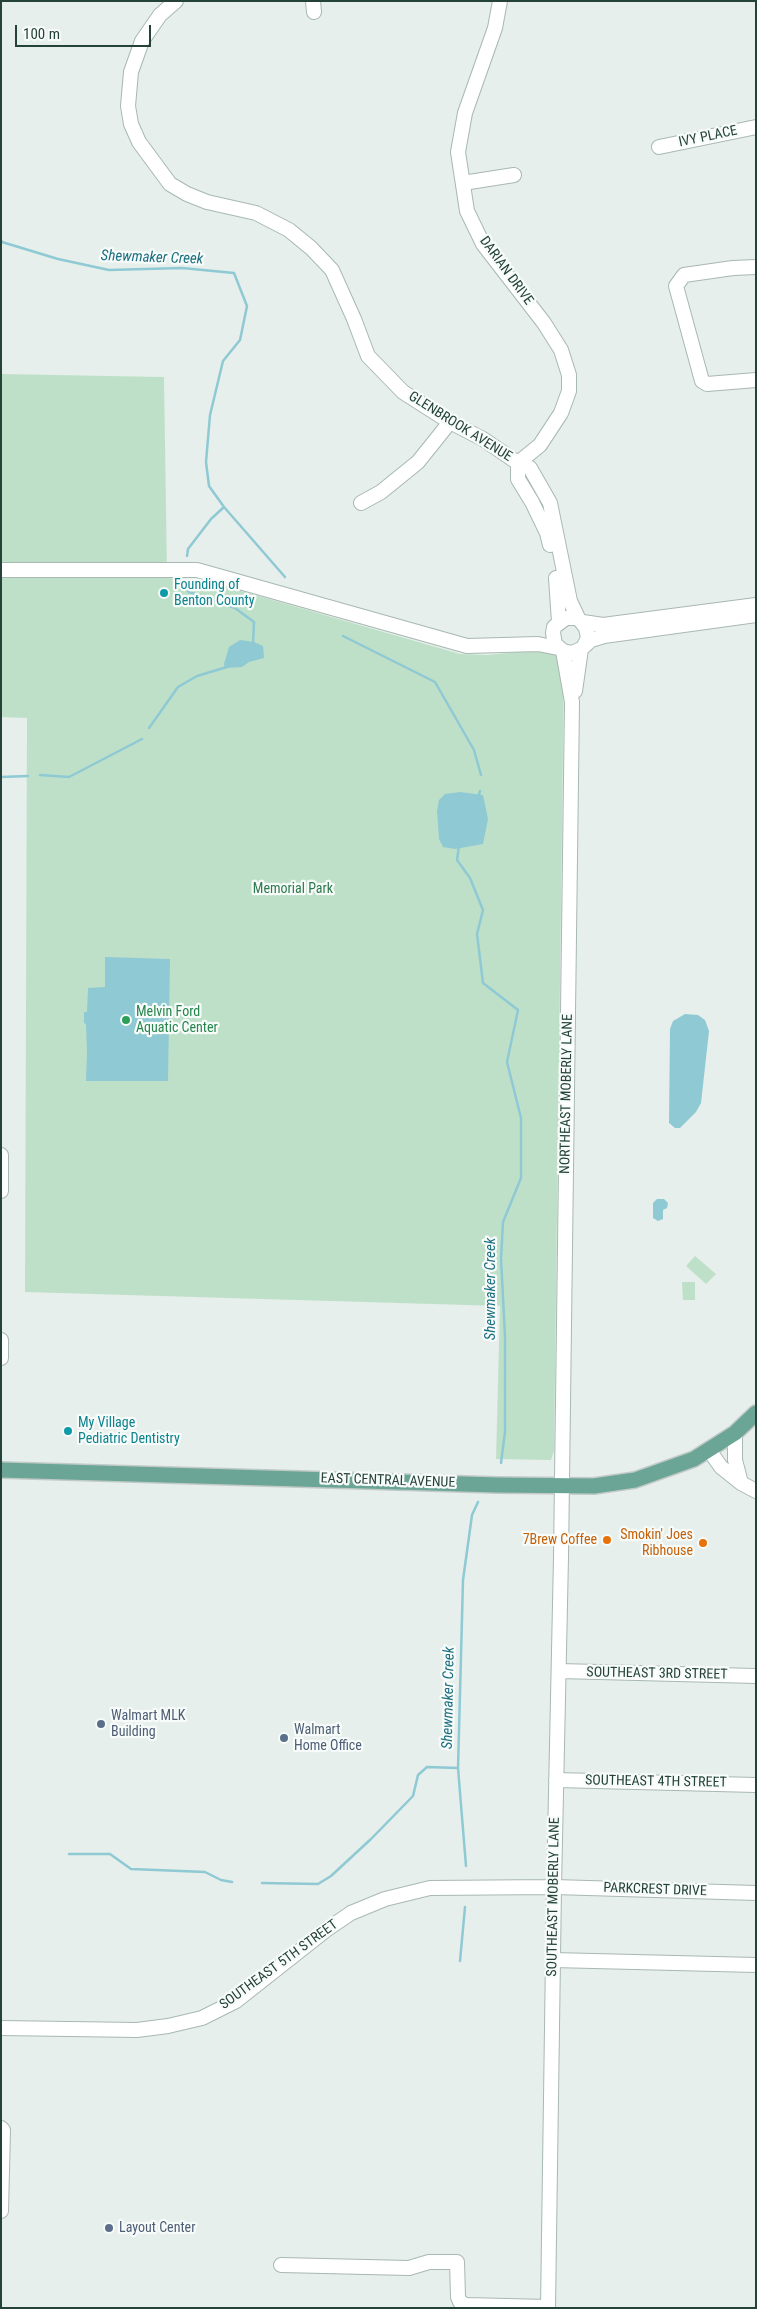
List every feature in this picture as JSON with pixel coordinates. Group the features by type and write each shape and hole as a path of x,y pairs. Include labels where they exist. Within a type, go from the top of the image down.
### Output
{"main road":[{"name":"EAST CENTRAL AVENUE","path":"1,1470 562,1487 594,1486 635,1480 669,1470 709,1450 735,1433 756,1413"}],"street":[{"name":"GLENBROOK AVENUE","path":"176,1 160,15 142,41 131,72 128,106 131,124 139,142 170,184 187,194 207,202 256,213 290,230 312,248 332,270 368,356 403,392 450,422 483,439 518,464"},
{"name":"DARIAN DRIVE","path":"500,1 495,28 465,113 458,152 467,211 483,244 544,323 561,350 570,375 569,391 561,413 540,445 518,464"},
{"name":"IVY PLACE","path":"660,147 756,127"},
{"path":"463,183 514,175"},
{"path":"756,267 733,268 684,275 676,286 702,382 707,384 756,380"},
{"path":"361,503 381,492 418,462 450,422"},
{"path":"560,649 553,639 557,624 556,576 547,533 518,478 518,464 530,468 550,503 570,601 587,631 583,647"},
{"path":"1,570 197,570 467,646 543,644 572,653 591,640 604,636 756,615"},
{"path":"495,644 536,634 566,618 603,625 756,605"},
{"name":"NORTHEAST MOBERLY LANE","path":"572,702 583,647"},
{"name":"NORTHEAST MOBERLY LANE","path":"560,649 572,702 562,1487"},
{"path":"1,1155 1,1191"},
{"path":"1,1340 1,1358"},
{"path":"735,1433 735,1460 741,1483"},
{"path":"709,1450 721,1467 741,1483 756,1491"},
{"name":"SOUTHEAST MOBERLY LANE","path":"548,2307 562,1487"},
{"name":"SOUTHEAST 3RD STREET","path":"559,1671 756,1676"},
{"name":"SOUTHEAST 4TH STREET","path":"556,1780 756,1785"},
{"name":"PARKCREST DRIVE","path":"554,1887 756,1892"},
{"name":"SOUTHEAST 5TH STREET","path":"1,2028 137,2030 184,2023 218,2011 236,2001 326,1930 351,1913 385,1899 430,1888 554,1887"},
{"path":"756,1887 756,1892"},
{"path":"553,1960 756,1965"},
{"path":"1,2128 3,2130 1,2211"},
{"path":"281,2265 410,2268 429,2262 457,2262 458,2297 460,2302 466,2305 548,2307"}],"green space":[{"name":"Memorial Park","path":"1,374 164,377 167,578 203,580 460,654 487,655 540,650 553,651 560,658 564,668 554,1451 551,1460 496,1459 500,1306 25,1292 27,718 1,717"},
{"path":"695,1256 716,1274 706,1284 686,1266"},
{"path":"682,1282 695,1282 695,1300 683,1300"}],"water":[{"path":"240,640 254,642 263,646 264,658 249,662 242,667 225,668 224,664 229,647"},
{"path":"460,792 483,795 488,819 483,844 455,849 443,847 439,839 437,811 439,800 445,794"},
{"name":"Melvin Ford Aquatic Center","path":"105,957 170,959 168,1081 86,1081 87,1052 84,1012 87,1012 88,988 105,987"},
{"path":"685,1014 698,1015 705,1020 709,1031 701,1103 696,1112 680,1128 675,1128 669,1123 670,1029 673,1021"},
{"path":"657,1199 664,1199 668,1203 667,1208 663,1210 663,1219 658,1221 653,1218 653,1203"}],"waterway":[{"name":"Shewmaker Creek","path":"1,240 2,242 58,259 109,270 182,268 234,273 247,306 240,340 223,361 210,415 206,462 209,486 224,507 285,577"},
{"path":"187,556 188,549 211,519 224,507"},
{"path":"184,587 189,592 235,608 254,622 253,643"},
{"name":"Shewmaker Creek","path":"343,636 435,682 474,750 481,775"},
{"path":"149,728 178,687 197,676 227,667"},
{"path":"40,775 69,777 142,739"},
{"path":"1,777 28,776"},
{"name":"Shewmaker Creek","path":"478,797 480,791"},
{"name":"Shewmaker Creek","path":"459,846 457,860 470,878 483,910 477,934 483,983 518,1010 507,1062 521,1118 521,1178 503,1222 501,1259 505,1336 505,1432 501,1463"},
{"name":"Shewmaker Creek","path":"466,1866 458,1768 463,1580 472,1515 478,1502"},
{"path":"262,1883 318,1884 331,1876 371,1839 413,1796 418,1775 427,1767 458,1768"},
{"path":"69,1854 110,1854 131,1869 205,1872 221,1880 232,1882"},
{"name":"Shewmaker Creek","path":"460,1961 465,1907"}],"place":[{"name":"Founding of Benton County","path":"164,593"},
{"name":"Melvin Ford Aquatic Center","path":"126,1020"},
{"name":"My Village Pediatric Dentistry","path":"68,1431"},
{"name":"7Brew Coffee","path":"607,1540"},
{"name":"Smokin' Joes Ribhouse","path":"703,1543"},
{"name":"Walmart MLK Building","path":"101,1724"},
{"name":"Walmart Home Office","path":"284,1738"},
{"name":"Layout Center","path":"109,2228"}]}
